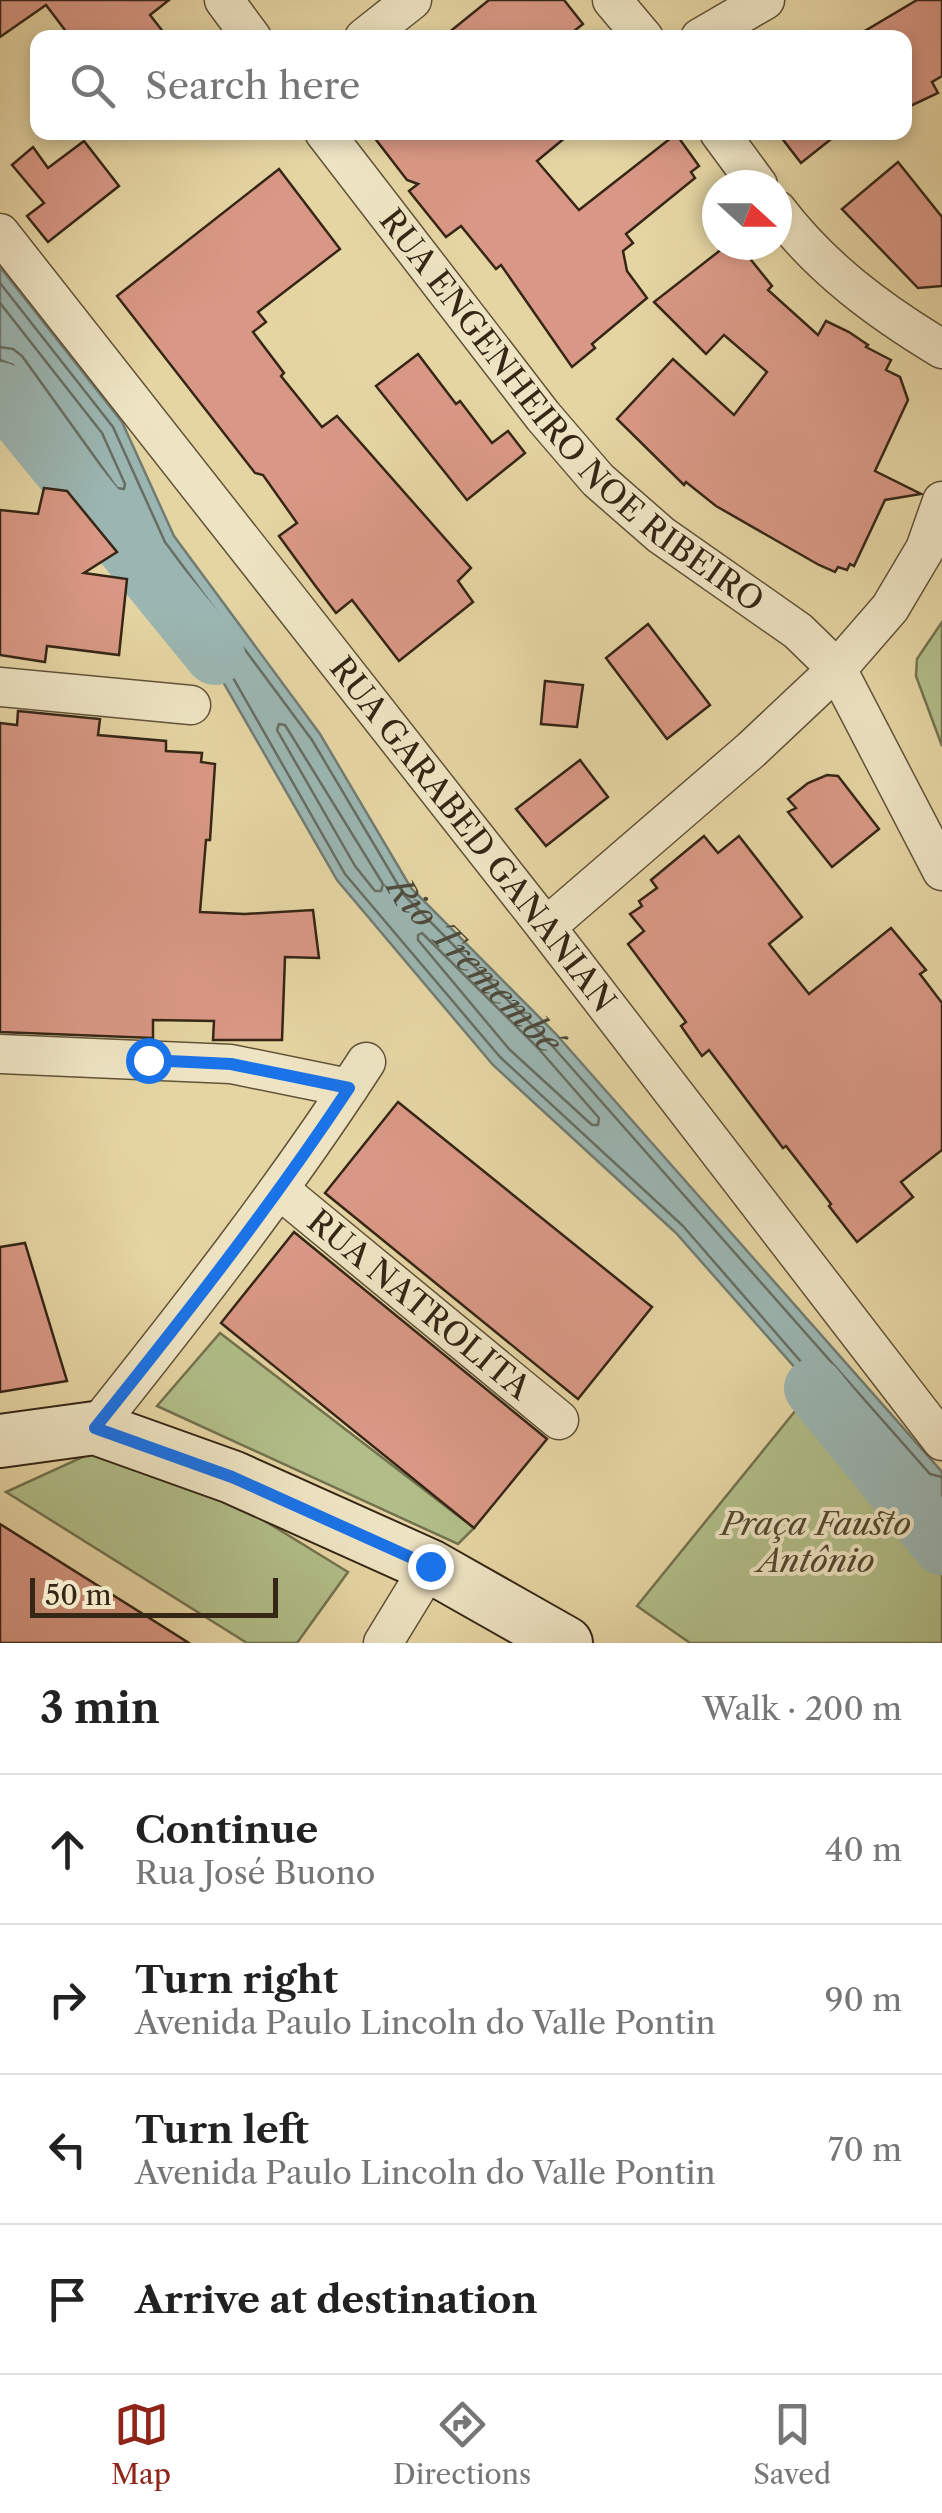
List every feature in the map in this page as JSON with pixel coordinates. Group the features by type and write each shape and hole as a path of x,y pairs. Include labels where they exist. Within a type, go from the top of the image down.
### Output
{"main road":[{"path":"0,1441 95,1428 232,1477 430,1566 566,1643"}],"street":[{"path":"224,0 246,30"},
{"path":"374,30 412,0"},
{"path":"612,0 637,30"},
{"path":"713,30 764,0"},
{"name":"RUA ENGENHEIRO NOE RIBEIRO","path":"330,140 543,416 598,480 661,535 798,631 837,669 942,871"},
{"path":"725,140 747,170"},
{"path":"792,227 822,262 863,297 942,350"},
{"name":"RUA GARABED GANANIAN","path":"0,233 546,927 942,1441"},
{"path":"546,927 751,750 837,669 890,608 925,549 942,502"},
{"path":"0,686 191,705"},
{"path":"0,1054 231,1064 358,1075 211,1284 95,1428"},
{"name":"RUA NATROLITA","path":"280,1190 559,1420"},
{"path":"383,1643 430,1566"}],"green space":[{"path":"942,622 942,746 916,676 917,659"},
{"path":"220,1333 474,1528 458,1544 157,1406"},
{"name":"Praça Fausto Antônio","path":"813,1389 942,1534 942,1643 690,1643 637,1606"},
{"path":"100,1449 247,1510 348,1572 297,1643 247,1643 6,1492"}],"water":[{"path":"0,267 122,422 174,536 320,734 411,888 555,1033 942,1472 942,1534 676,1233 493,1065 337,880 207,654 0,364"}],"building":[{"path":"0,0 169,0 150,15 162,30 65,30 46,5 0,37"},
{"path":"489,0 564,0 583,24 575,30 452,30"},
{"path":"917,0 942,0 942,76 932,82 938,93 912,105 912,30 866,30"},
{"path":"376,140 562,140 537,161 579,210 668,140 680,140 699,166 691,172 695,178 626,234 633,243 623,251 627,271 647,298 592,344 595,348 572,367 501,265 496,269 461,226 446,237 409,191 418,184 407,180"},
{"path":"783,140 830,140 801,163"},
{"path":"84,141 119,186 48,242 27,216 44,203 12,165 33,147 48,168"},
{"path":"898,162 942,217 942,286 918,288 842,209"},
{"path":"279,169 340,249 258,312 266,322 253,332 284,373 281,376 322,427 337,416 471,568 458,581 473,602 399,661 352,600 336,613 279,536 297,523 263,475 255,473 117,296"},
{"path":"708,260 751,260 772,286 768,290 818,335 826,321 891,360 886,370 900,377 908,400 875,471 921,494 885,500 854,566 850,564 847,570 838,567 835,572 716,506 686,482 684,485 617,419 673,359 734,415 767,372 724,335 706,354 654,302"},
{"path":"418,354 492,443 508,431 525,453 467,500 376,386"},
{"path":"44,488 67,491 117,552 84,573 127,579 119,655 47,646 45,662 0,655 0,510 38,514"},
{"path":"648,624 710,705 667,739 606,658"},
{"path":"545,681 583,685 577,727 541,724"},
{"path":"18,711 100,719 98,735 166,741 166,751 202,753 201,762 215,764 200,912 313,910 319,958 285,957 282,1040 213,1040 214,1021 153,1020 153,1038 0,1032 0,723 17,725"},
{"path":"580,760 608,797 546,846 516,809"},
{"path":"827,775 838,776 879,829 832,867 788,812 796,808 788,799 808,783"},
{"path":"704,836 718,853 739,836 802,917 769,944 809,994 891,928 926,970 920,974 942,1003 942,1150 901,1182 913,1197 857,1242 709,1050 702,1056 681,1026 686,1022 628,944 644,931 630,914 642,906 639,901 657,888 651,880"},
{"path":"398,1102 652,1307 578,1399 325,1193"},
{"path":"294,1232 547,1439 474,1528 221,1323"},
{"path":"25,1243 67,1381 0,1392 0,1247"},
{"path":"0,1524 189,1643 0,1643"}],"waterway":[{"name":"Rio Tremembé","path":"0,392 215,655"},
{"name":"Rio Tremembé","path":"814,1388 942,1545"}],"route":[{"path":"148,1060 231,1064 349,1088 211,1284 95,1428 232,1477 430,1566"}]}
